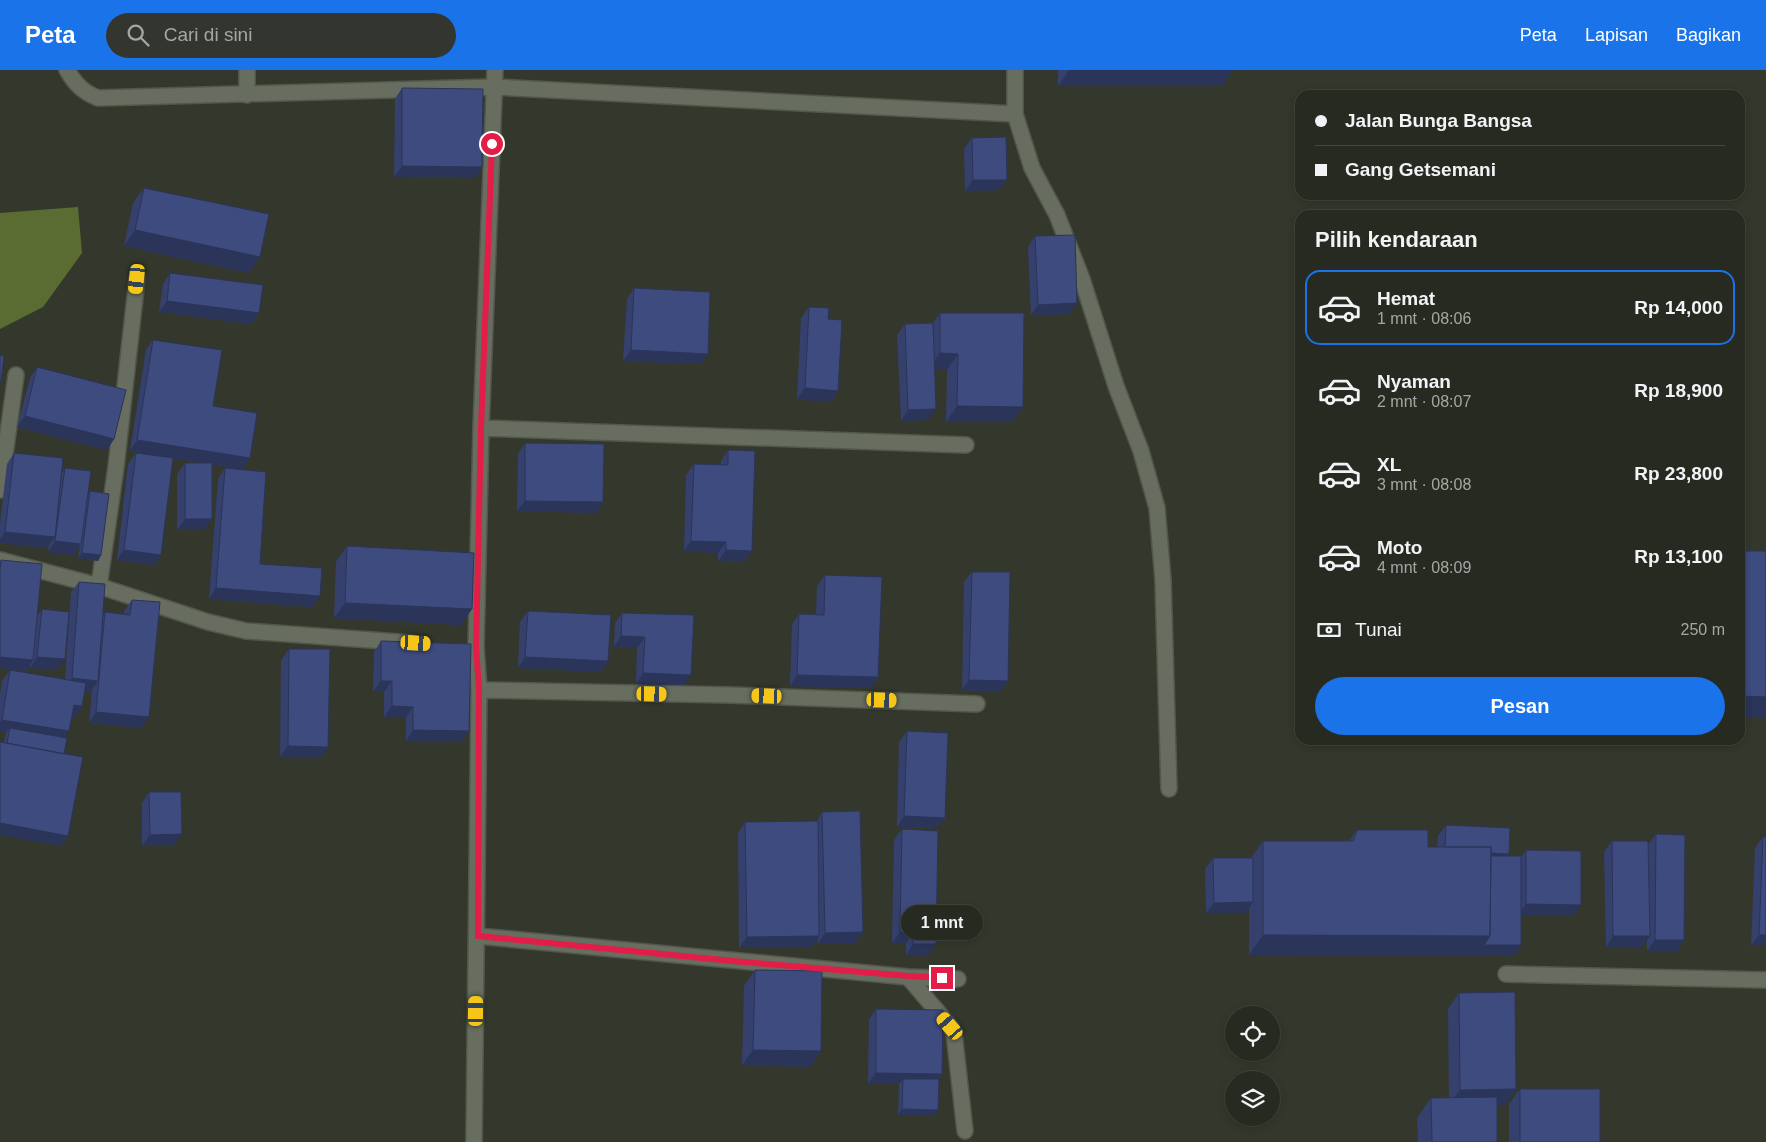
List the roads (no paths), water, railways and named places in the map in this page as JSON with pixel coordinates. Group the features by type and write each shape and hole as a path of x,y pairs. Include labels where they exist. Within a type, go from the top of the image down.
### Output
{"street":[{"path":"67,70 72,79 84,92 98,98 494,87 1016,114"},
{"path":"247,70 247,95"},
{"path":"474,1142 478,936 479,690 471,646 495,70"},
{"path":"1015,70 1016,114 1032,168 1057,215 1082,279 1116,386 1141,451 1157,508 1163,580 1169,789"},
{"path":"99,586 116,467 137,279"},
{"path":"0,490 16,375"},
{"path":"481,428 966,445"},
{"path":"0,560 99,586 208,622 246,631 426,644"},
{"path":"479,690 728,695 977,704"},
{"path":"478,936 958,979"},
{"path":"1506,974 1766,980"},
{"path":"908,976 954,1033 965,1131"}]}
